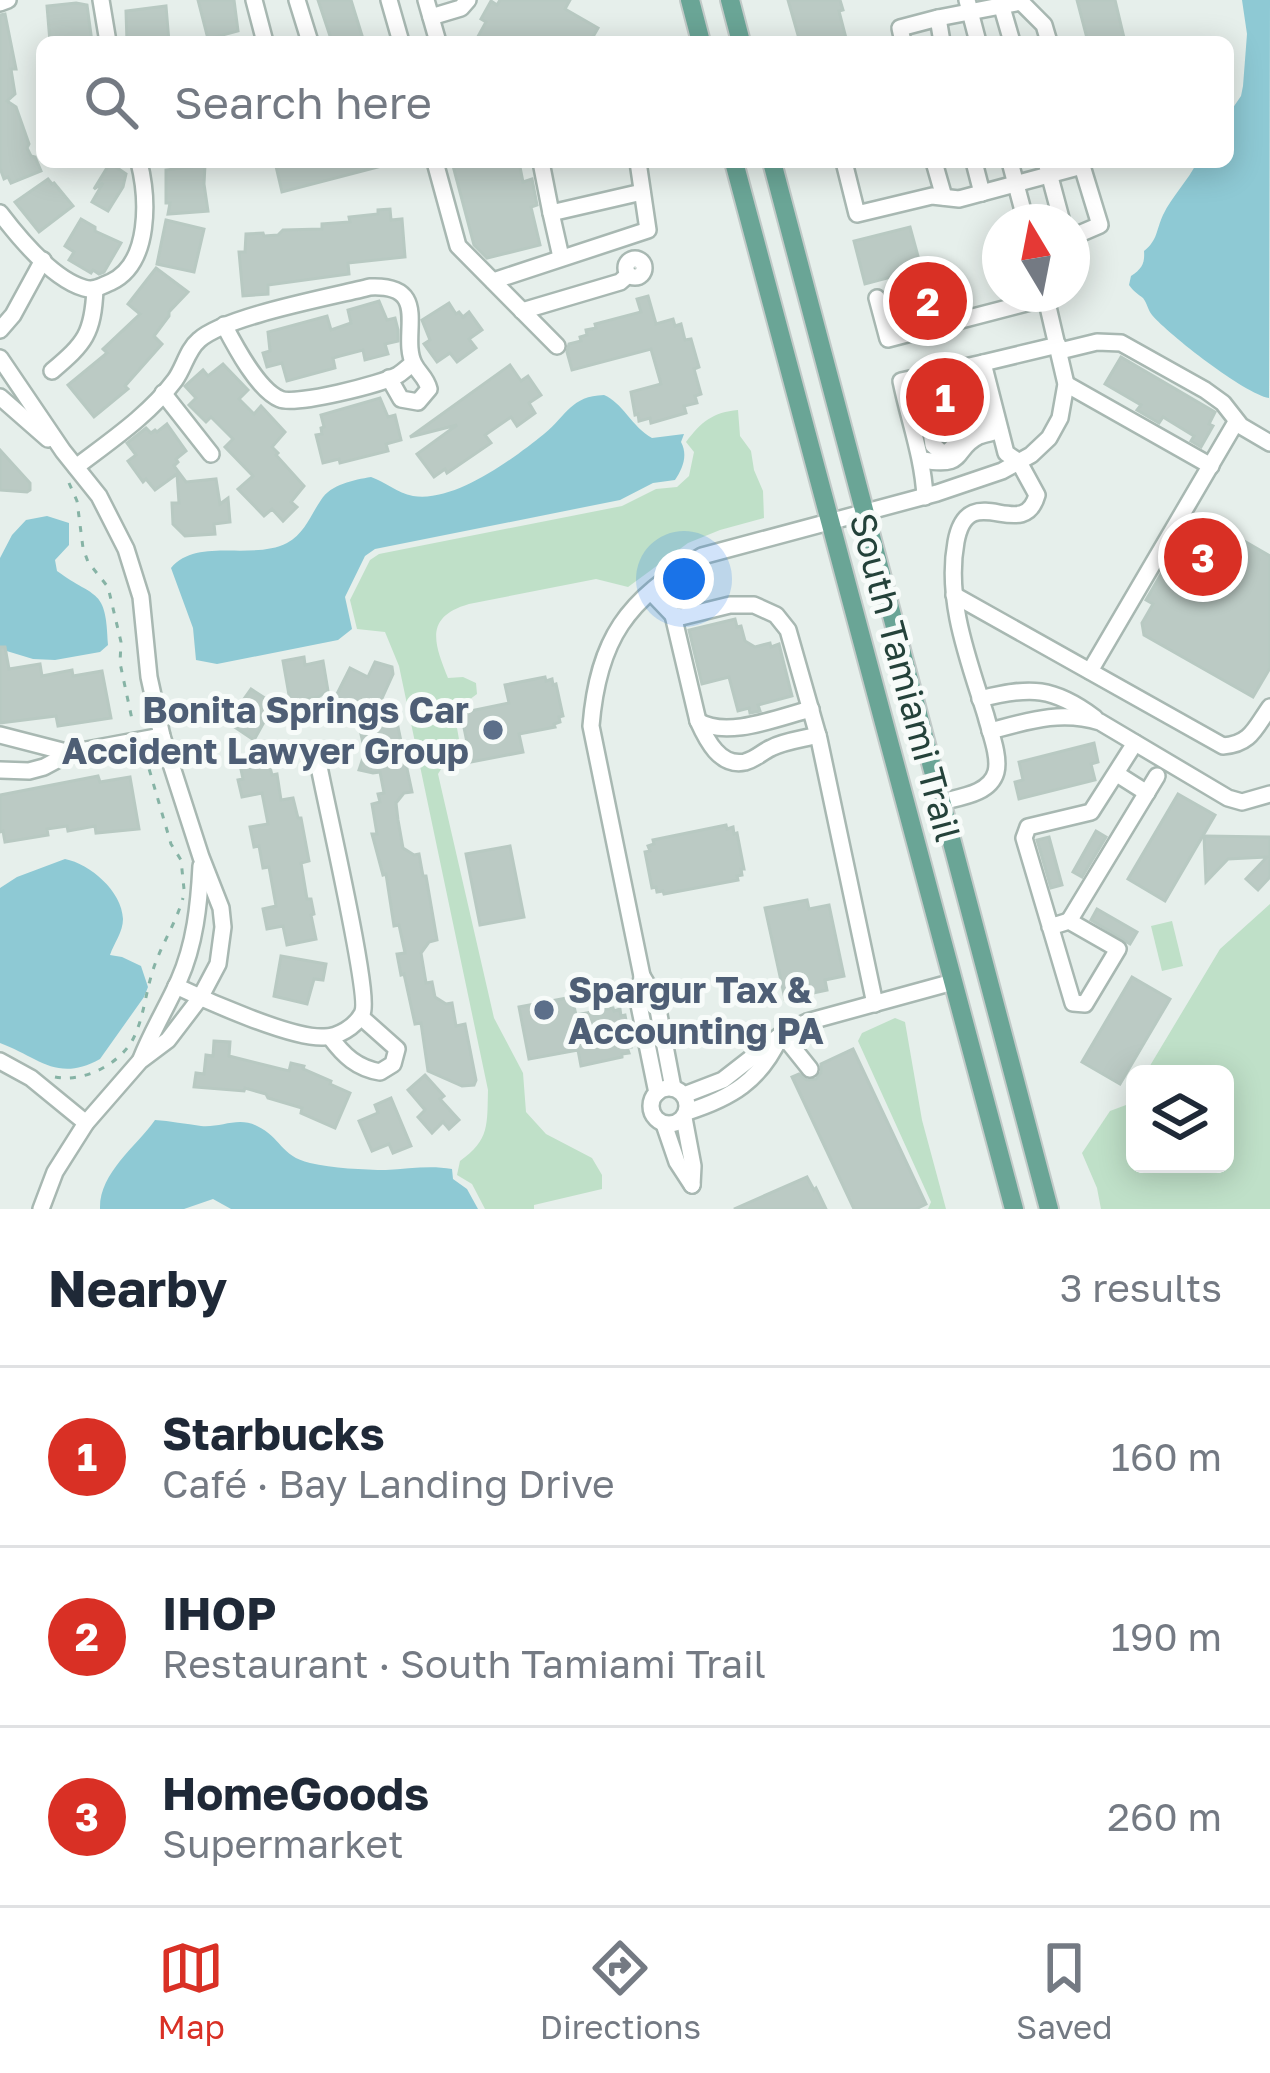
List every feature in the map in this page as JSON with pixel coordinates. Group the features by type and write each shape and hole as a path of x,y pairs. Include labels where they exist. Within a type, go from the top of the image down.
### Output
{"main road":[{"path":"690,0 699,36"},
{"path":"730,0 739,36"},
{"name":"South Tamiami Trail","path":"736,168 1014,1209"},
{"name":"South Tamiami Trail","path":"774,168 1049,1209"}],"street":[{"path":"101,0 107,36"},
{"path":"254,0 263,36"},
{"path":"297,0 308,36"},
{"path":"389,0 398,36"},
{"path":"429,8 460,8 468,0"},
{"path":"902,36 900,28 969,5 1021,2 1044,25 1047,36"},
{"path":"1001,4 1010,36"},
{"path":"969,5 977,36"},
{"path":"938,18 941,36"},
{"path":"0,213 43,260 80,287 95,289 122,277 137,250 146,207 140,168"},
{"path":"437,168 458,246 557,346"},
{"path":"542,168 561,257"},
{"path":"523,311 620,282 628,274 627,262 639,260 648,243 639,168"},
{"path":"845,168 856,214 932,196 959,199 1016,184 1048,169 1057,204"},
{"path":"936,168 944,197"},
{"path":"976,168 982,193"},
{"path":"1012,168 1021,204"},
{"path":"1083,168 1100,225 1090,229"},
{"path":"551,213 642,191"},
{"path":"493,281 648,230"},
{"path":"0,330 43,260"},
{"path":"70,471 134,422 176,379 196,341 224,325 384,286 399,291 408,304 413,364 429,388 418,402 401,399 389,378"},
{"path":"52,371 86,340 95,289"},
{"path":"877,298 888,339 987,312"},
{"path":"664,1124 676,1162 692,1185 693,1166 677,1101 639,1005 642,976 590,726 593,692 616,628 673,572 703,556 925,497 1002,471 1031,455 1049,438 1060,418 1066,384 1049,312"},
{"path":"224,325 270,393 283,401 298,402 389,378 413,364"},
{"path":"925,497 923,460 915,445 901,381 1097,342 1121,343 1205,390 1237,422 1270,443"},
{"path":"0,358 63,451 70,471 106,508 126,549 137,580 162,736 221,908 223,927 218,964 200,998 168,1040 140,1061 86,1123 55,1172 41,1209"},
{"path":"941,802 976,793 996,773 990,731 954,596 961,525 968,515 985,509 1009,516 1026,514 1037,495 1019,462 1006,453 983,363"},
{"path":"1066,384 1211,466"},
{"path":"163,394 211,454"},
{"path":"0,398 63,451"},
{"path":"923,460 953,460 997,420"},
{"path":"1090,671 1237,422"},
{"path":"651,592 673,615 698,721 722,758 745,762 770,748 818,735"},
{"path":"954,596 1223,746 1247,740 1270,707"},
{"path":"673,615 741,603 766,609 788,630 818,735 875,1004"},
{"path":"980,699 1025,690 1056,694 1228,798 1242,802 1270,794"},
{"path":"698,721 719,729 739,728 811,709"},
{"path":"990,731 1050,716 1100,722"},
{"path":"0,735 70,753"},
{"path":"0,770 29,771 70,753 162,736"},
{"path":"1070,921 1118,949 1085,1004 1072,1003 1025,831 1091,812 1135,743"},
{"path":"176,986 312,1037 345,1031 361,1017 366,1002 316,752"},
{"path":"1117,774 1148,793"},
{"path":"1050,927 1070,921 1157,776"},
{"path":"140,1061 191,948 201,857"},
{"path":"677,1101 674,1124 657,1120 651,1109 677,1101 727,1098 765,1064 782,1034 807,1022 953,982"},
{"path":"330,1037 352,1062 367,1070 380,1072 393,1064 397,1049 361,1017"},
{"path":"782,1034 809,1069"},
{"path":"0,1061 31,1078 86,1123"}],"path":[{"path":"70,471 82,548 107,587 121,643 126,702 136,733"},
{"path":"53,1077 90,1074 124,1052 134,1038 154,967 179,913 184,894 181,860 171,844 144,752"}],"green space":[{"path":"738,410 740,436 751,451 763,491 764,518 688,543 628,587 596,579 469,604 445,616 436,633 448,678 463,677 476,683 477,694 454,711 463,762 443,766 438,774 494,1018 523,1073 526,1112 546,1134 592,1158 602,1175 602,1189 534,1205 534,1209 485,1209 472,1184 457,1175 460,1161 477,1146 485,1130 488,1090 399,666 385,632 357,629 350,600 370,560 379,554 622,506 656,489 677,487 689,476 694,452 686,442 715,416"},
{"path":"1270,904 1270,1209 1101,1209 1082,1153 1110,1111 1126,1105 1126,1173 1234,1173 1234,1065 1150,1065 1220,949"},
{"path":"1172,921 1183,966 1162,971 1151,926"},
{"path":"895,1018 905,1022 922,1120 946,1209 928,1209 931,1202 858,1041 862,1033"}],"water":[{"path":"1242,0 1270,0 1269,398 1190,349 1152,315 1129,285 1167,208 1194,168 1234,168 1234,106 1243,86 1247,34"},
{"path":"604,395 652,438 684,434 684,461 675,480 653,483 620,500 375,549 365,556 345,597 352,629 338,640 217,664 196,660 193,628 171,568 182,559 210,551 258,550 287,543 303,529 325,495 350,481 371,477 413,496 446,493 516,455 577,403"},
{"path":"47,516 69,523 69,545 55,560 57,571 102,604 108,645 100,652 55,660 0,649 0,558 26,520"},
{"path":"65,859 94,873 111,889 123,924 110,955 141,966 148,987 100,1059 72,1069 48,1065 0,1043 0,888"},
{"path":"155,1120 201,1126 250,1123 265,1130 292,1156 319,1165 452,1169 453,1179 467,1189 478,1209 231,1209 213,1199 184,1209 100,1209 112,1172"}],"building":[{"path":"198,0 234,0 238,31 207,36"},
{"path":"318,0 351,0 362,36 330,36"},
{"path":"500,0 570,0 565,9 598,28 593,36 478,36 491,1 497,5"},
{"path":"788,0 840,0 845,36 798,36"},
{"path":"1077,0 1115,0 1124,36 1086,36"},
{"path":"87,5 91,36 50,36 47,6"},
{"path":"166,6 168,36 127,36 126,11"},
{"path":"5,14 16,69 11,69 15,94 7,101 16,107 27,148 41,171 11,183 0,168 0,15"},
{"path":"107,168 126,174 108,211 92,202 103,183 94,189"},
{"path":"205,168 208,211 168,214 166,170"},
{"path":"276,168 374,168 282,192"},
{"path":"454,168 520,168 523,182 532,179 537,205 531,207 540,245 487,258 474,245"},
{"path":"48,179 73,206 39,232 15,202"},
{"path":"390,209 391,220 402,219 405,257 348,263 349,274 268,285 268,294 243,296 239,252 245,252 246,234 322,229 322,224 350,222 349,217"},
{"path":"81,219 121,243 99,274 69,260 74,252 65,246"},
{"path":"166,220 204,229 194,272 157,264"},
{"path":"910,227 924,278 929,277 931,283 943,280 950,310 913,320 911,312 903,314 900,302 906,301 902,274 865,284 854,241"},
{"path":"156,268 188,292 154,336 162,344 125,386 128,389 94,417 68,385 107,353 103,349 140,314 128,304"},
{"path":"648,296 656,324 673,319 675,326 681,324 685,340 691,339 701,394 695,396 697,403 684,406 686,413 651,423 650,418 639,421 635,415 631,392 661,384 651,349 572,370 567,352 569,344 581,341 595,324 641,312 637,299"},
{"path":"379,301 387,320 395,318 398,330 398,341 385,344 388,354 365,360 363,350 340,356 333,358 335,368 287,381 282,363 267,367 263,353 270,351 268,332 327,316 331,330 351,323 348,310"},
{"path":"449,303 456,314 463,317 469,312 482,330 469,339 476,348 457,362 450,353 437,362 424,344 430,340 422,320"},
{"path":"1121,357 1215,412 1201,447 1191,441 1194,436 1163,417 1159,423 1137,410 1141,405 1105,384"},
{"path":"223,364 248,390 239,399 254,414 261,406 285,432 272,447 304,486 291,502 297,507 283,521 272,509 264,516 238,489 253,476 225,447 233,439 211,417 206,422 189,405 196,398 185,386 203,370 208,376"},
{"path":"510,365 521,381 528,376 541,395 529,403 535,413 517,426 511,417 485,435 491,443 434,477 417,454 457,425 410,437"},
{"path":"974,382 979,401 929,418 926,404 919,406 921,389"},
{"path":"380,398 388,417 395,415 401,440 386,444 388,451 323,463 316,435 324,427 321,415"},
{"path":"167,424 186,451 174,466 186,482 216,479 220,504 228,498 230,522 214,524 215,534 185,536 173,524 172,503 179,503 177,474 155,490 128,461 136,455 127,443 146,428 157,432"},
{"path":"0,450 30,483 30,490 0,490"},
{"path":"1199,515 1270,556 1270,668 1253,697 1144,635 1142,623 1153,604 1146,600"},
{"path":"735,619 745,641 755,647 779,644 792,696 758,705 760,711 750,713 749,708 738,711 729,677 702,684 689,630"},
{"path":"0,647 5,647 9,669 40,664 42,676 102,671 111,718 58,726 56,716 0,723"},
{"path":"304,657 305,665 323,661 328,691 306,699 307,709 292,712 283,661"},
{"path":"375,662 392,667 393,674 373,718 336,696 350,668 368,677"},
{"path":"545,677 556,684 563,716 560,722 519,734 523,752 471,762 461,713 509,703 505,685"},
{"path":"251,689 274,704 254,740 221,718 230,706 236,710"},
{"path":"397,722 403,751 408,749 411,762 406,764 412,792 404,793 396,803 403,848 419,854 437,940 421,953 426,983 432,982 435,997 452,1003 456,1026 465,1024 474,1085 462,1086 428,1071 421,1023 415,1024 401,975 397,954 405,953 372,834 377,834 372,804 380,802 378,794 384,793 380,772 359,770 365,752 360,730"},
{"path":"1094,743 1095,780 1019,799 1015,782 1023,780 1019,762"},
{"path":"267,755 272,775 277,774 281,800 293,798 301,818 309,861 301,863 316,939 287,945 283,926 267,929 263,909 276,906 269,867 263,868 250,827 268,824 262,793 242,797 238,780 243,779 239,760"},
{"path":"98,776 100,782 130,777 139,829 96,833 95,826 68,831 67,826 47,829 48,835 5,842 0,832 0,795"},
{"path":"1178,794 1215,815 1165,901 1128,879"},
{"path":"726,825 737,833 744,869 738,880 664,894 652,888 645,852 650,851 653,840"},
{"path":"1096,831 1106,837 1082,877 1073,872"},
{"path":"1204,836 1270,837 1270,877 1258,890 1246,879 1267,857 1228,859 1206,882"},
{"path":"1049,837 1062,885 1051,888 1037,840"},
{"path":"510,846 524,917 480,925 466,854"},
{"path":"807,900 809,909 829,905 844,976 825,980 827,990 785,999 765,908"},
{"path":"1097,909 1137,932 1130,944 1091,920"},
{"path":"281,956 326,964 323,980 314,979 307,1004 274,996"},
{"path":"1132,977 1170,999 1131,1065 1126,1065 1120,1084 1082,1062"},
{"path":"572,997 576,1015 620,1009 621,1016 625,1015 629,1053 581,1066 578,1050 529,1059 519,1007"},
{"path":"214,1041 230,1042 229,1056 289,1071 291,1063 304,1066 350,1093 335,1128 266,1094 245,1088 194,1087 196,1073 204,1074 206,1055 213,1056"},
{"path":"853,1049 926,1204 916,1209 854,1209 792,1077 816,1079 821,1064"},
{"path":"425,1075 459,1120 449,1129 443,1122 432,1133 418,1117 425,1110 408,1090"},
{"path":"391,1098 411,1146 393,1153 389,1144 372,1151 359,1121 378,1113 375,1105"},
{"path":"807,1177 826,1209 734,1209"}],"place":[{"name":"IHOP","path":"928,301"},
{"name":"Starbucks","path":"945,397"},
{"name":"HomeGoods","path":"1203,557"},
{"name":"Bonita Springs Car Accident Lawyer Group","path":"493,730"},
{"name":"Spargur Tax & Accounting PA","path":"544,1010"}]}
